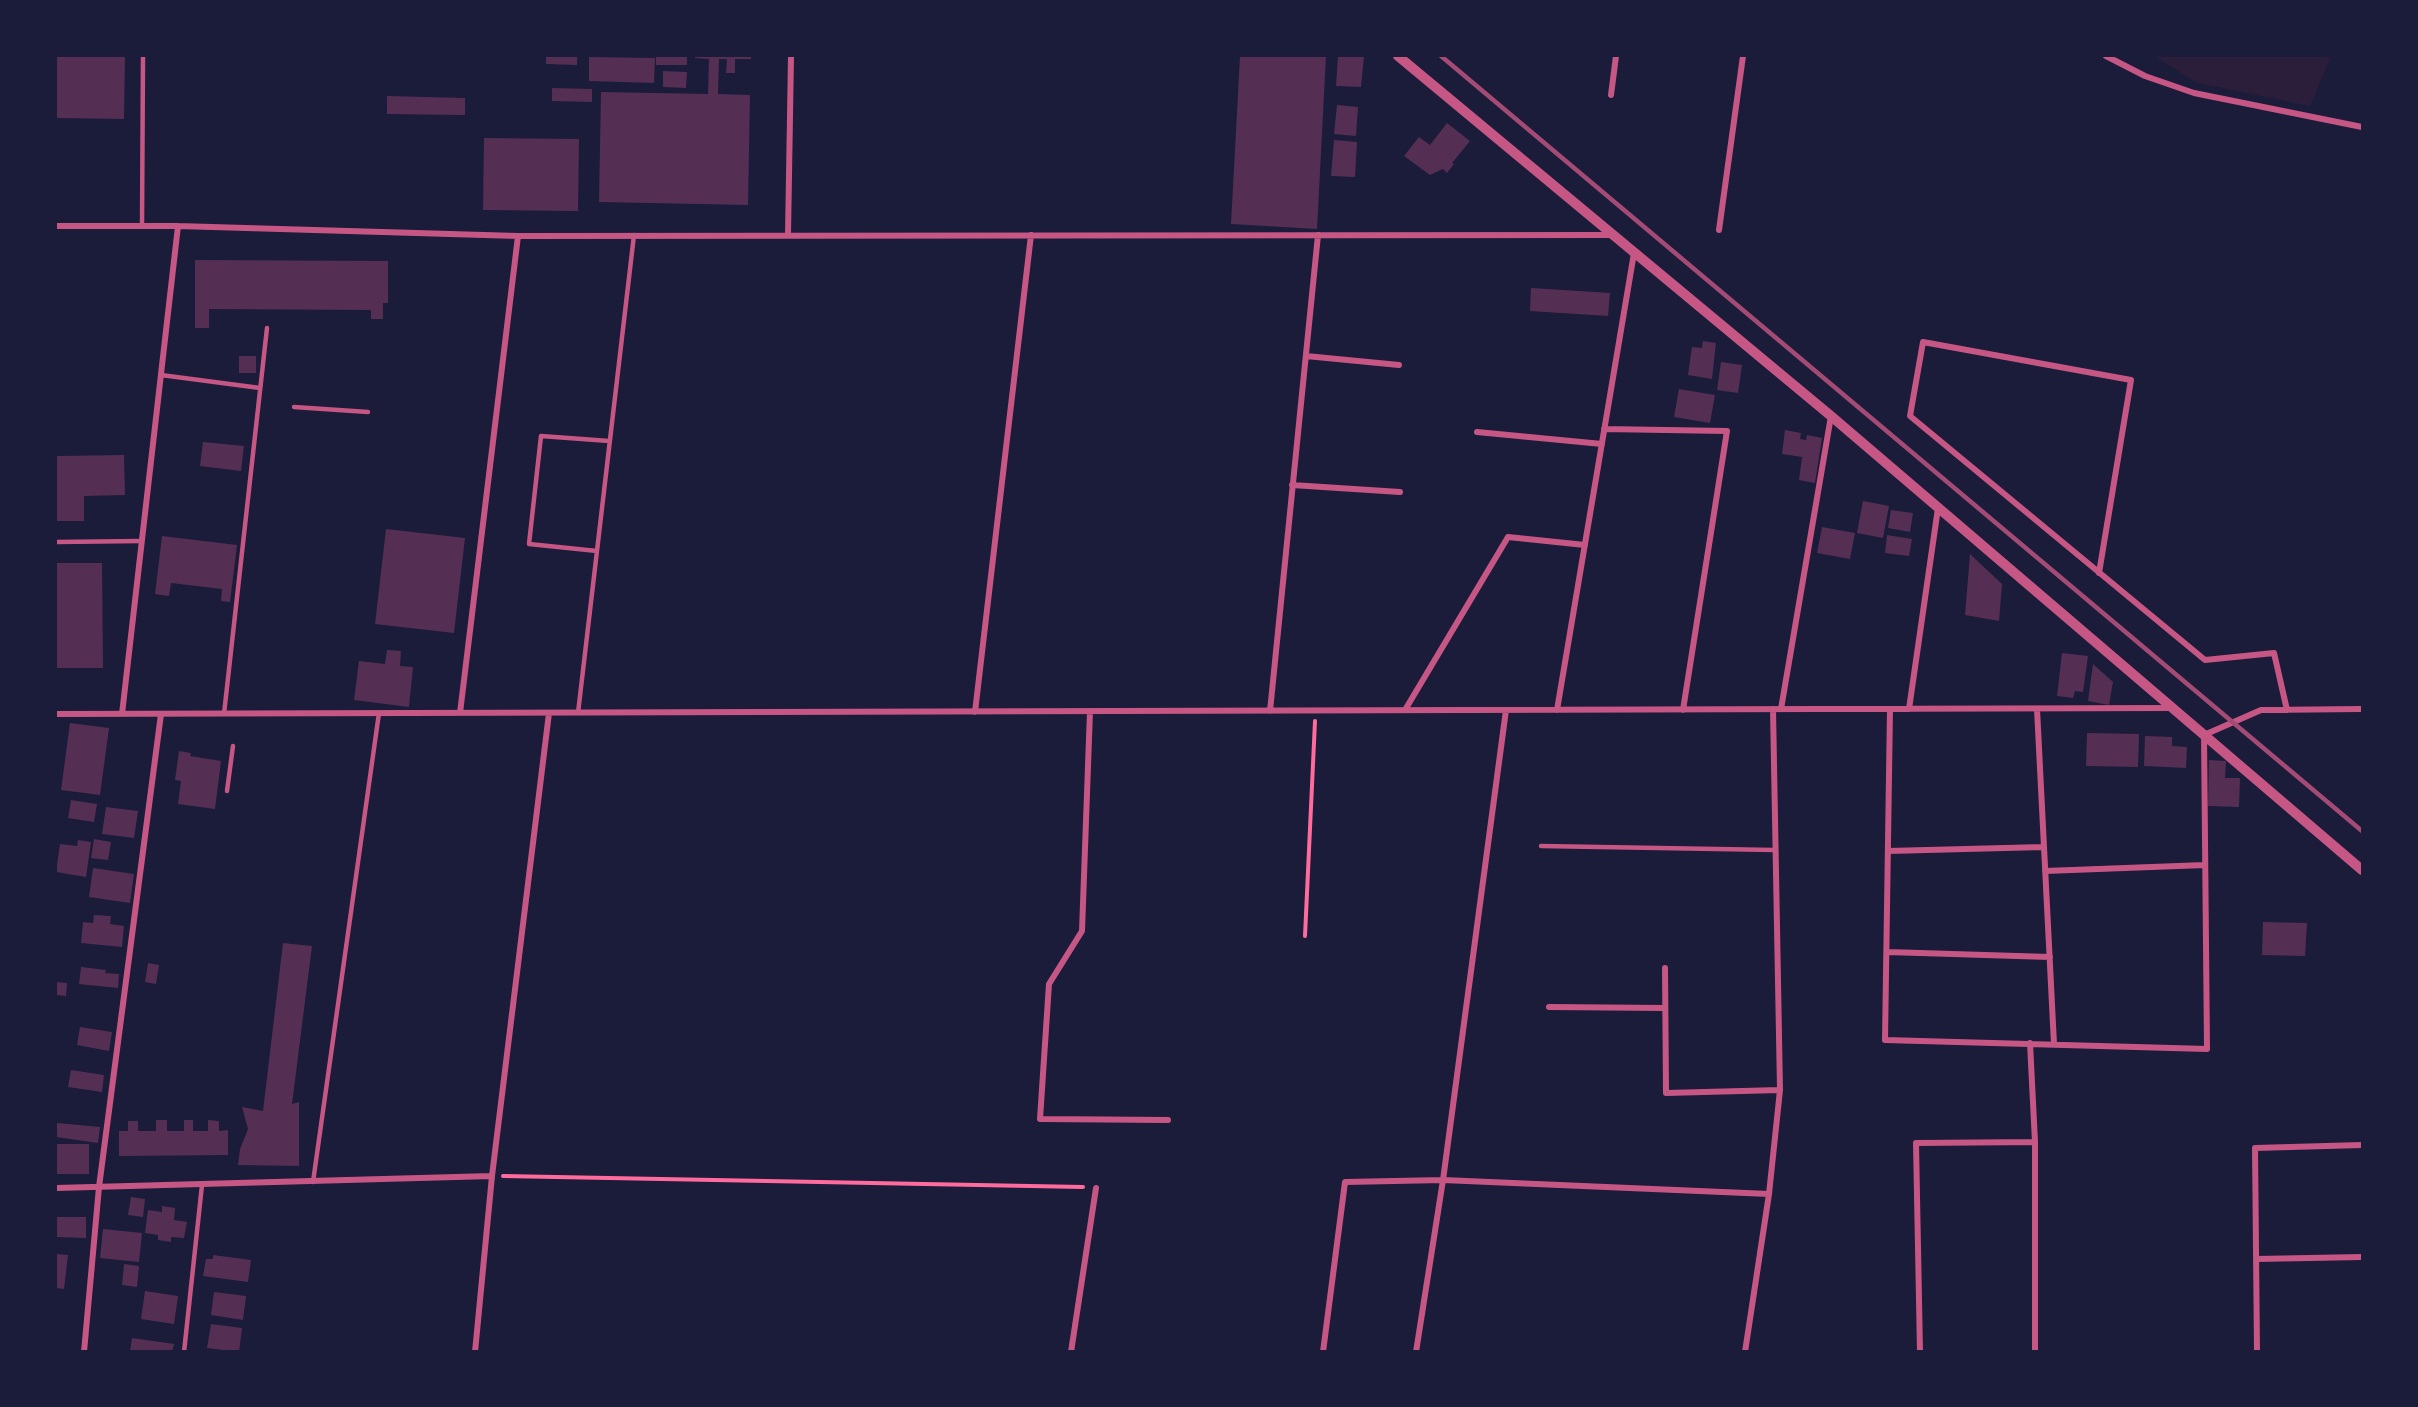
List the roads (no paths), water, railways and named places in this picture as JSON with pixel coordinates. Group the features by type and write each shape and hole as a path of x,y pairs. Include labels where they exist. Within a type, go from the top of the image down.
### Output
{"street":[{"path":"788,235 791,56"},
{"path":"1398,56 1831,416 2362,870"},
{"path":"1611,95 1616,56"},
{"path":"1719,230 1743,56"},
{"path":"2106,56 2145,76 2194,93 2362,127"},
{"path":"56,226 178,226 518,236 1613,235"},
{"path":"122,714 178,226"},
{"path":"975,712 1031,235"},
{"path":"1270,711 1318,235"},
{"path":"460,713 518,236"},
{"path":"1557,710 1634,252"},
{"path":"2099,573 2131,380 1923,342 1910,416 2099,573 2205,660 2274,653 2287,710"},
{"path":"1306,356 1399,365"},
{"path":"1781,709 1831,416"},
{"path":"1604,429 1727,431 1683,710"},
{"path":"1477,432 1602,444"},
{"path":"1293,485 1400,492"},
{"path":"1910,709 1938,507"},
{"path":"1405,710 1508,537 1585,545"},
{"path":"56,714 2174,708"},
{"path":"1745,1352 1768,1194 1780,1090 1773,709"},
{"path":"1890,709 1885,1040 2207,1049 2204,735"},
{"path":"2037,709 2054,1044"},
{"path":"2204,735 2260,710 2362,709"},
{"path":"1416,1352 1443,1180 1506,710"},
{"path":"1090,711 1082,931 1049,984 1040,1119 1167,1120"},
{"path":"475,1352 492,1176 549,713"},
{"path":"84,1352 99,1187 161,714"},
{"path":"1888,851 2044,847"},
{"path":"2045,871 2205,865"},
{"path":"1887,952 2050,957"},
{"path":"1665,968 1666,1093 1780,1090"},
{"path":"1548,1007 1665,1008"},
{"path":"2030,1043 2035,1142 2035,1352"},
{"path":"1920,1352 1916,1143 2035,1142"},
{"path":"2256,1352 2255,1148 2362,1145"},
{"path":"56,1188 492,1176"},
{"path":"1323,1352 1345,1182 1443,1180 1768,1194"},
{"path":"1071,1352 1096,1188"},
{"path":"2256,1259 2362,1257"}],"lane":[{"path":"142,226 144,56"},
{"path":"578,713 634,236"},
{"path":"224,714 267,328"},
{"path":"161,375 260,388"},
{"path":"294,407 368,412"},
{"path":"597,551 529,544 541,436 609,441"},
{"path":"56,542 142,540"},
{"path":"313,1182 379,713"},
{"path":"226,791 233,746"},
{"path":"1541,846 1775,850"},
{"path":"184,1352 202,1185"}],"railway":[{"path":"1441,56 2362,831"}]}
